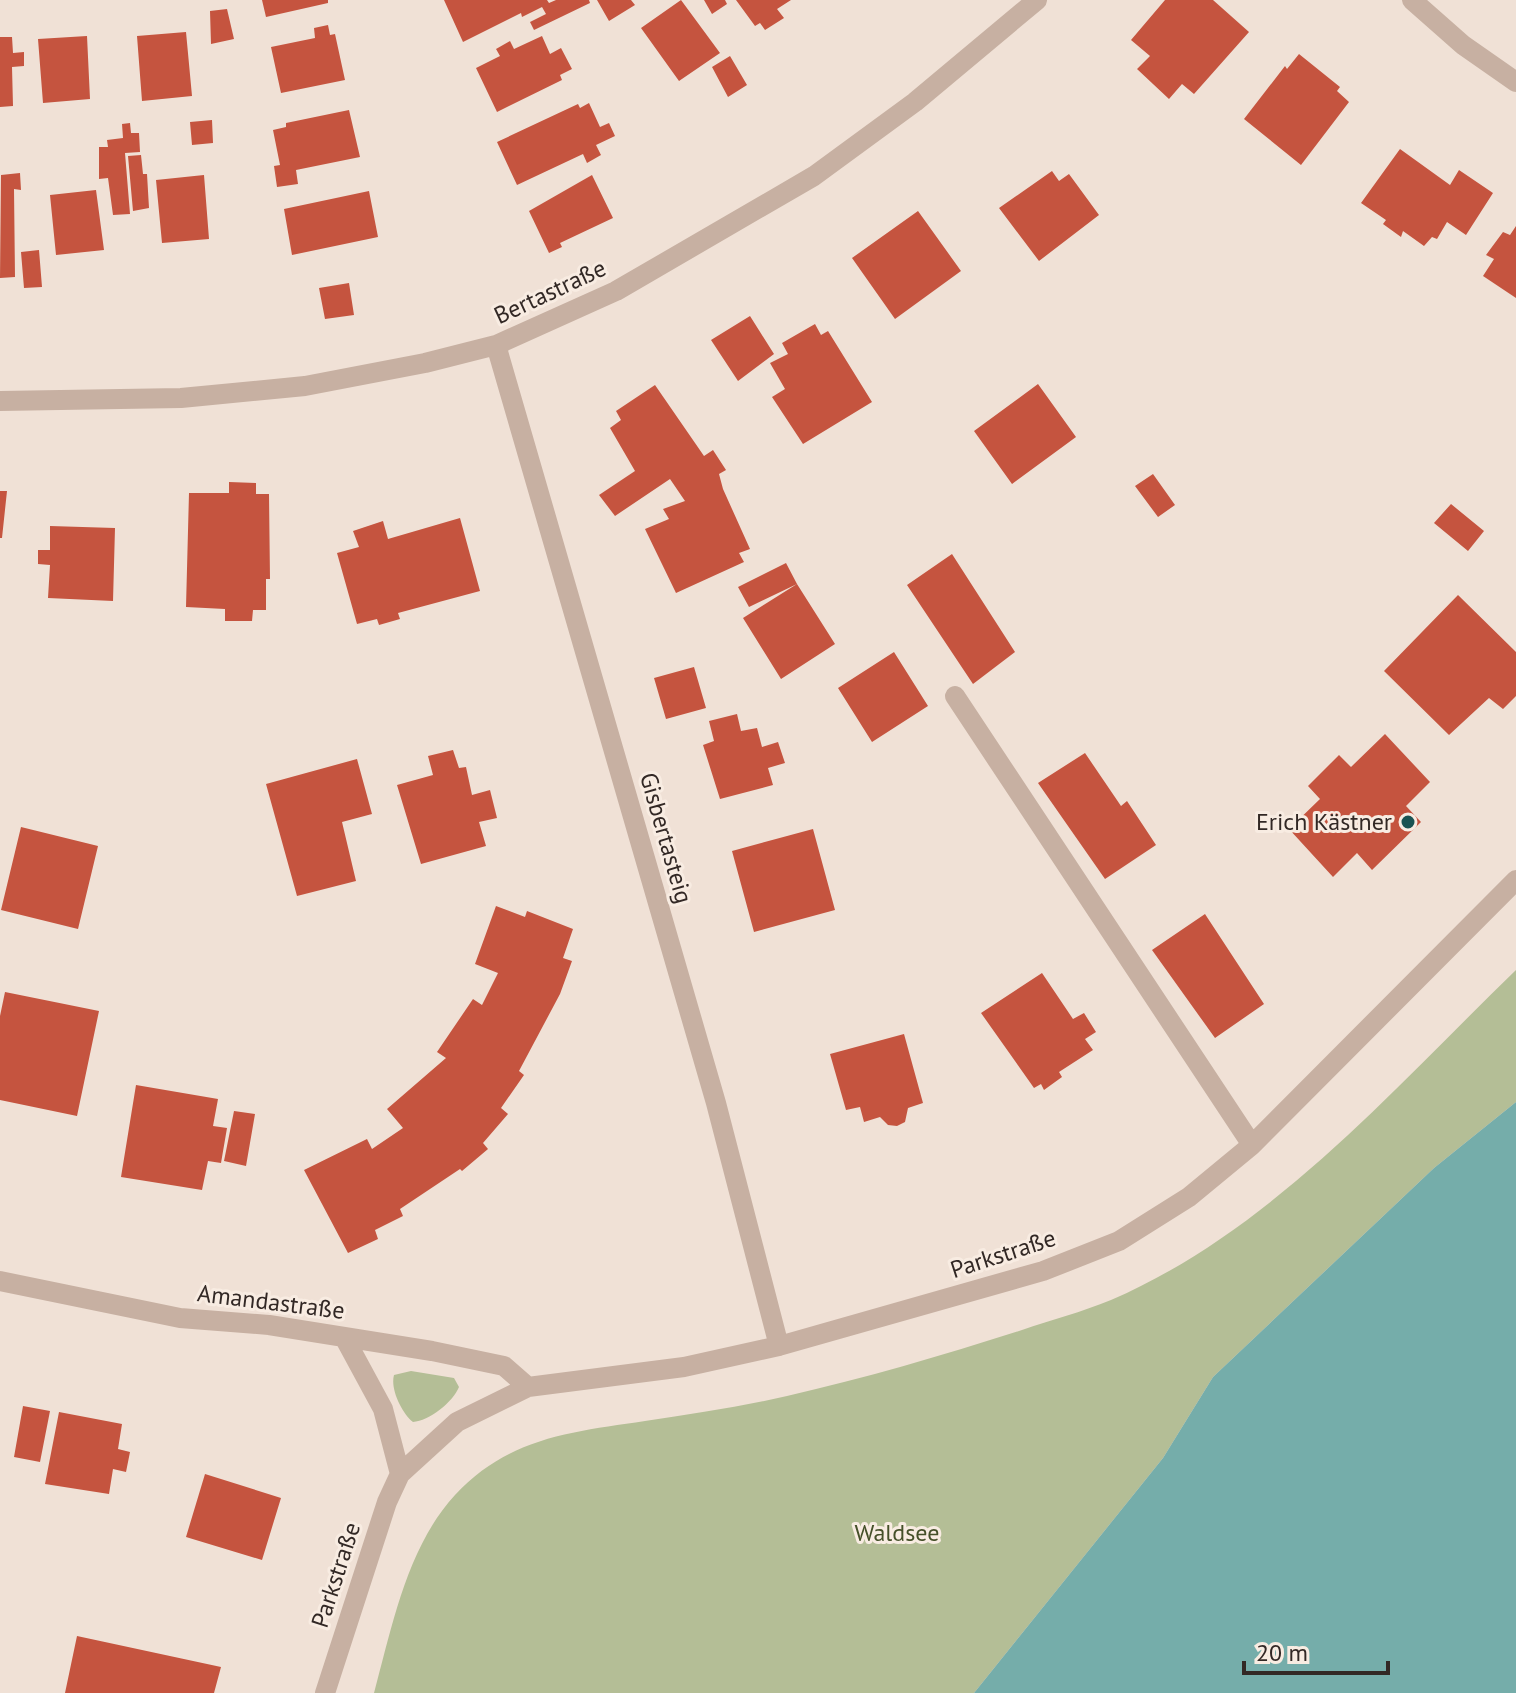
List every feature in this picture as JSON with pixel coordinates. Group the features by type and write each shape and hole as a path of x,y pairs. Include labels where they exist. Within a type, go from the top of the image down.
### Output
{"street":[{"name":"Bertastraße","path":"0,401 181,398 305,386 425,363 496,345 616,291 814,176 915,102 1037,0"},
{"path":"1412,0 1463,45 1516,82"},
{"name":"Gisbertasteig","path":"496,345 716,1103 779,1346"},
{"path":"955,696 1252,1145"},
{"name":"Parkstraße","path":"325,1693 387,1502 400,1474 457,1422 528,1387 684,1367 779,1346 1043,1271 1119,1241 1189,1197 1252,1145 1516,880"},
{"name":"Amandastraße","path":"0,1281 180,1318 269,1325 504,1366 528,1387"},
{"path":"344,1337 383,1409 400,1474"}],"green space":[{"name":"Waldsee","path":"1516,970 1516,1102 1434,1168 1213,1377 1163,1458 974,1693 374,1693 403,1589 425,1539 455,1495 497,1461 543,1440 567,1434 752,1404 846,1382 1111,1300 1169,1271 1277,1197 1376,1109"},
{"path":"411,1371 454,1378 459,1387 440,1410 413,1422 398,1400 393,1381 394,1375"}],"water":[{"path":"1516,1102 1516,1693 974,1693 1163,1458 1213,1377 1434,1168"}],"building":[{"path":"262,0 328,0 328,3 266,17"},
{"path":"444,0 547,0 549,3 556,0 589,0 590,3 534,30 530,22 546,14 542,7 522,17 521,13 463,42"},
{"path":"597,0 631,0 635,5 609,21"},
{"path":"681,0 720,53 679,81 641,28"},
{"path":"704,0 725,0 727,4 712,14"},
{"path":"736,0 791,0 777,9 784,18 765,30 760,23 755,26"},
{"path":"1165,0 1213,0 1249,32 1194,94 1182,84 1169,99 1137,69 1150,56 1131,40"},
{"path":"227,9 234,39 211,44 210,11"},
{"path":"328,25 330,35 335,34 345,80 281,93 271,47 315,38 314,28"},
{"path":"186,32 192,96 142,101 137,36"},
{"path":"87,36 90,99 43,103 38,39"},
{"path":"542,36 550,54 561,48 572,69 560,75 562,80 497,112 476,68 500,56 496,49 510,41 514,49"},
{"path":"0,37 12,37 13,53 24,52 24,66 12,67 13,106 0,107"},
{"path":"1299,54 1340,87 1337,91 1349,102 1301,165 1244,119 1285,66 1287,69"},
{"path":"730,56 747,85 728,97 712,67"},
{"path":"589,103 600,127 609,123 615,136 596,145 601,155 587,163 583,154 517,185 497,142 578,104 580,108"},
{"path":"349,110 360,157 296,170 298,184 277,187 274,166 280,165 273,130 286,127 286,123"},
{"path":"212,120 213,143 192,145 190,122"},
{"path":"130,123 131,133 139,133 140,152 125,153 130,214 113,215 108,178 99,179 99,147 108,147 107,140 123,138 122,124"},
{"path":"1400,149 1450,185 1459,170 1493,193 1466,235 1447,222 1437,239 1432,237 1424,246 1403,231 1401,237 1383,224 1386,220 1361,203"},
{"path":"141,155 143,174 147,174 149,208 133,211 128,156"},
{"path":"1052,171 1059,181 1069,174 1099,215 1039,261 999,208"},
{"path":"20,173 21,190 14,189 15,277 0,278 1,175"},
{"path":"204,175 209,239 162,243 156,180"},
{"path":"592,175 613,218 560,243 562,247 549,253 529,211"},
{"path":"96,190 104,250 56,255 50,195"},
{"path":"369,191 378,237 292,255 284,209"},
{"path":"918,211 961,271 895,319 852,258"},
{"path":"1516,226 1516,298 1483,276 1494,259 1486,255 1503,232 1510,235"},
{"path":"39,250 42,287 24,288 21,252"},
{"path":"349,283 354,315 325,319 319,288"},
{"path":"750,316 774,354 738,381 711,340"},
{"path":"815,324 821,335 828,331 872,402 803,444 772,397 785,389 770,363 788,354 782,343"},
{"path":"1038,384 1076,437 1012,484 974,431"},
{"path":"655,385 704,456 713,450 726,470 719,474 723,489 750,549 739,553 744,562 676,593 645,529 669,519 663,509 685,501 670,479 615,516 599,495 635,471 610,428 621,420 616,411"},
{"path":"1153,474 1175,505 1158,517 1135,486"},
{"path":"229,482 256,483 256,494 269,494 270,579 266,579 266,610 253,610 252,621 225,621 225,609 186,607 189,493 229,493"},
{"path":"0,491 7,491 2,538 0,538"},
{"path":"1451,504 1484,531 1468,551 1434,523"},
{"path":"460,518 480,591 398,613 400,619 379,625 377,619 357,624 337,553 359,547 353,531 383,521 388,539"},
{"path":"50,526 115,528 113,601 48,598 50,565 38,564 38,550 50,550"},
{"path":"952,554 1015,652 973,684 907,585"},
{"path":"786,563 797,584 749,607 738,587"},
{"path":"797,584 835,644 781,679 743,618"},
{"path":"1458,595 1516,652 1516,696 1503,709 1489,698 1449,735 1384,671"},
{"path":"894,652 928,706 872,742 838,688"},
{"path":"694,667 706,708 666,719 654,678"},
{"path":"737,714 741,731 757,728 762,747 778,742 785,763 768,768 773,785 720,799 703,745 714,741 709,721"},
{"path":"1385,734 1430,782 1406,806 1421,822 1372,870 1357,853 1333,877 1289,829 1320,799 1308,786 1339,755 1351,767"},
{"path":"453,750 459,768 466,767 472,795 490,790 497,818 479,822 486,846 421,864 397,785 433,775 428,756"},
{"path":"1085,753 1121,806 1127,801 1156,845 1105,879 1038,783"},
{"path":"357,759 372,814 342,822 356,881 297,896 266,784"},
{"path":"21,827 98,846 78,929 1,910"},
{"path":"813,829 835,910 754,932 732,851"},
{"path":"496,906 525,917 527,911 573,929 563,958 572,961 560,994 519,1071 524,1075 501,1108 508,1114 483,1143 488,1149 462,1171 460,1169 400,1209 403,1216 375,1230 378,1239 348,1253 304,1170 367,1139 372,1149 403,1128 387,1109 446,1058 437,1052 473,999 482,1005 498,973 475,964"},
{"path":"1205,914 1264,1004 1215,1038 1152,950"},
{"path":"1042,973 1073,1019 1084,1013 1096,1032 1085,1039 1093,1050 1059,1072 1062,1077 1044,1090 1041,1084 1034,1088 981,1013"},
{"path":"5,992 99,1011 77,1116 0,1100 0,1016"},
{"path":"904,1034 923,1103 908,1108 905,1122 897,1126 888,1125 880,1117 864,1122 860,1107 846,1110 830,1054"},
{"path":"136,1085 218,1099 213,1126 227,1128 221,1163 208,1161 202,1190 121,1177"},
{"path":"234,1111 255,1114 246,1166 224,1161"},
{"path":"23,1406 50,1411 40,1462 14,1457"},
{"path":"59,1412 122,1424 118,1449 130,1452 126,1472 113,1469 109,1494 45,1484"},
{"path":"205,1474 281,1498 262,1560 186,1537"},
{"path":"77,1636 221,1667 214,1693 65,1693"}],"place":[{"name":"Erich Kästner","path":"1408,822"}]}
